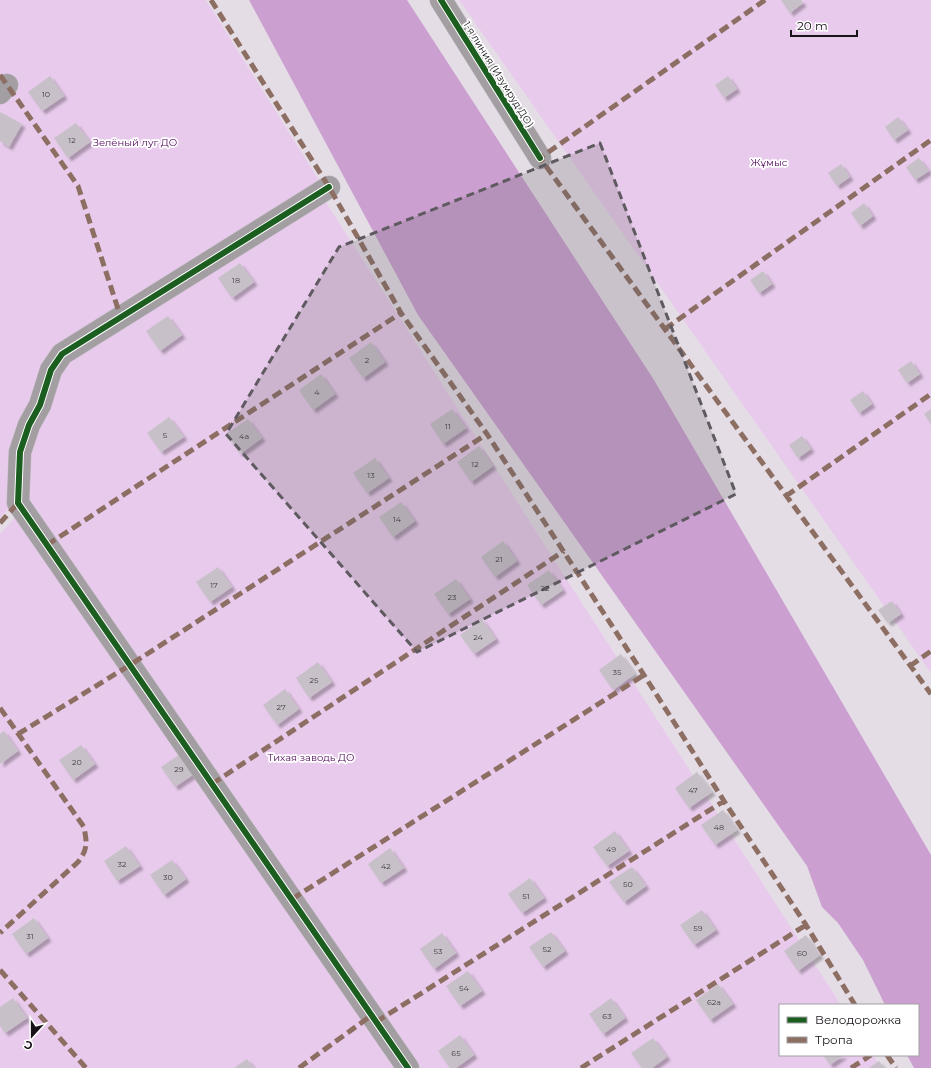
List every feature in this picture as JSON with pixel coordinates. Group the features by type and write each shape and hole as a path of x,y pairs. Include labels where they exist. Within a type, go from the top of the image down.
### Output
{"street":[{"name":"1-я линия (Изумруд ДО)","path":"441,0 540,158"},
{"path":"329,187 62,354 51,370 40,405 29,425 20,452 18,503 408,1068"}],"highlighted area":[{"path":"600,143 736,494 417,652 226,434 339,247"}],"green space":[{"name":"Зелёный луг ДО","path":"0,0 206,0 322,185 60,350 14,502 0,518"},
{"name":"Жұмыс","path":"459,0 931,0 931,673"},
{"name":"Тихая заводь ДО","path":"326,202 840,1004 779,1004 779,1056 874,1056 882,1068 0,1068 0,534 17,515 27,453 56,375 69,361"}],"shaded area":[{"path":"249,0 407,0 654,380 931,855 931,1068 914,1068 908,1056 919,1056 919,1004 885,1004 863,960 838,923 822,907 807,866 418,315"}],"building":[{"path":"781,0 801,0 803,3 790,13"},
{"path":"50,76 64,96 42,111 28,92"},
{"path":"728,76 737,89 724,98 715,85"},
{"path":"0,112 22,124 9,147 0,141"},
{"path":"898,117 908,130 894,140 885,127"},
{"path":"76,123 90,142 68,158 54,138"},
{"path":"919,158 929,171 915,180 906,167"},
{"path":"841,164 850,177 837,186 828,173"},
{"path":"864,203 873,216 860,226 851,213"},
{"path":"240,263 254,282 232,298 218,278"},
{"path":"763,271 772,284 759,293 750,280"},
{"path":"168,316 182,335 160,351 146,331"},
{"path":"371,342 385,362 363,378 349,358"},
{"path":"911,361 920,374 907,383 898,370"},
{"path":"321,374 335,394 313,410 299,390"},
{"path":"863,391 872,404 859,413 850,400"},
{"path":"452,409 466,428 443,444 430,424"},
{"path":"931,409 931,424 924,414"},
{"path":"169,417 184,437 161,452 147,433"},
{"path":"248,419 262,438 240,454 226,434"},
{"path":"802,436 811,449 798,458 789,445"},
{"path":"479,446 493,466 471,482 457,462"},
{"path":"375,458 389,478 367,493 353,473"},
{"path":"401,502 415,521 393,537 379,517"},
{"path":"503,541 517,561 495,577 481,557"},
{"path":"218,567 232,587 210,602 196,582"},
{"path":"549,570 563,590 541,605 527,585"},
{"path":"456,579 470,599 448,614 434,594"},
{"path":"892,601 901,614 888,623 878,610"},
{"path":"482,619 496,639 474,654 460,635"},
{"path":"621,654 635,674 613,690 599,670"},
{"path":"318,662 332,682 309,698 296,678"},
{"path":"285,689 299,709 277,725 263,705"},
{"path":"4,731 18,751 0,764 0,734"},
{"path":"81,745 95,764 73,780 59,760"},
{"path":"183,752 197,772 175,787 161,767"},
{"path":"697,772 712,792 689,808 675,788"},
{"path":"723,810 737,830 715,845 701,825"},
{"path":"615,831 629,851 607,866 593,847"},
{"path":"126,846 140,866 117,881 104,861"},
{"path":"390,848 404,868 381,883 368,864"},
{"path":"172,860 186,879 164,895 150,875"},
{"path":"632,867 646,886 624,902 609,882"},
{"path":"530,878 544,898 522,913 508,894"},
{"path":"702,910 716,930 694,945 680,925"},
{"path":"34,918 48,938 26,954 12,934"},
{"path":"551,932 565,951 543,967 529,947"},
{"path":"442,933 456,953 434,969 420,949"},
{"path":"806,935 820,955 798,971 784,951"},
{"path":"468,971 482,991 460,1006 446,986"},
{"path":"718,984 733,1004 710,1020 696,1000"},
{"path":"13,998 27,1018 5,1033 0,1026 0,1007"},
{"path":"611,998 625,1018 603,1034 589,1014"},
{"path":"460,1035 474,1055 456,1068 450,1068 438,1051"},
{"path":"653,1038 667,1057 652,1068 642,1068 631,1053"},
{"path":"824,1056 843,1056 830,1065"},
{"path":"247,1059 254,1068 234,1068"},
{"path":"879,1061 884,1068 869,1068"}],"marked path":[{"path":"211,0 329,187 401,313 487,434 724,801 806,925 854,1004"},
{"path":"765,0 540,158 931,694"},
{"path":"0,75 78,186 121,318"},
{"path":"665,329 931,140"},
{"path":"47,545 401,313"},
{"path":"786,496 931,394"},
{"path":"18,734 130,665 487,434"},
{"path":"0,523 18,503"},
{"path":"212,784 564,551"},
{"path":"910,666 931,651"},
{"path":"292,899 644,675"},
{"path":"0,708 84,827 86,842 84,853 78,862 0,933"},
{"path":"376,1022 724,801"},
{"path":"581,1068 806,925"},
{"path":"0,970 86,1068"},
{"path":"299,1068 372,1015"},
{"path":"851,1068 869,1056"},
{"path":"888,1056 896,1068"}],"cycle path":[{"path":"441,0 540,158"},
{"path":"329,187 62,354 51,370 40,405 29,425 20,452 18,503 408,1068"}]}
